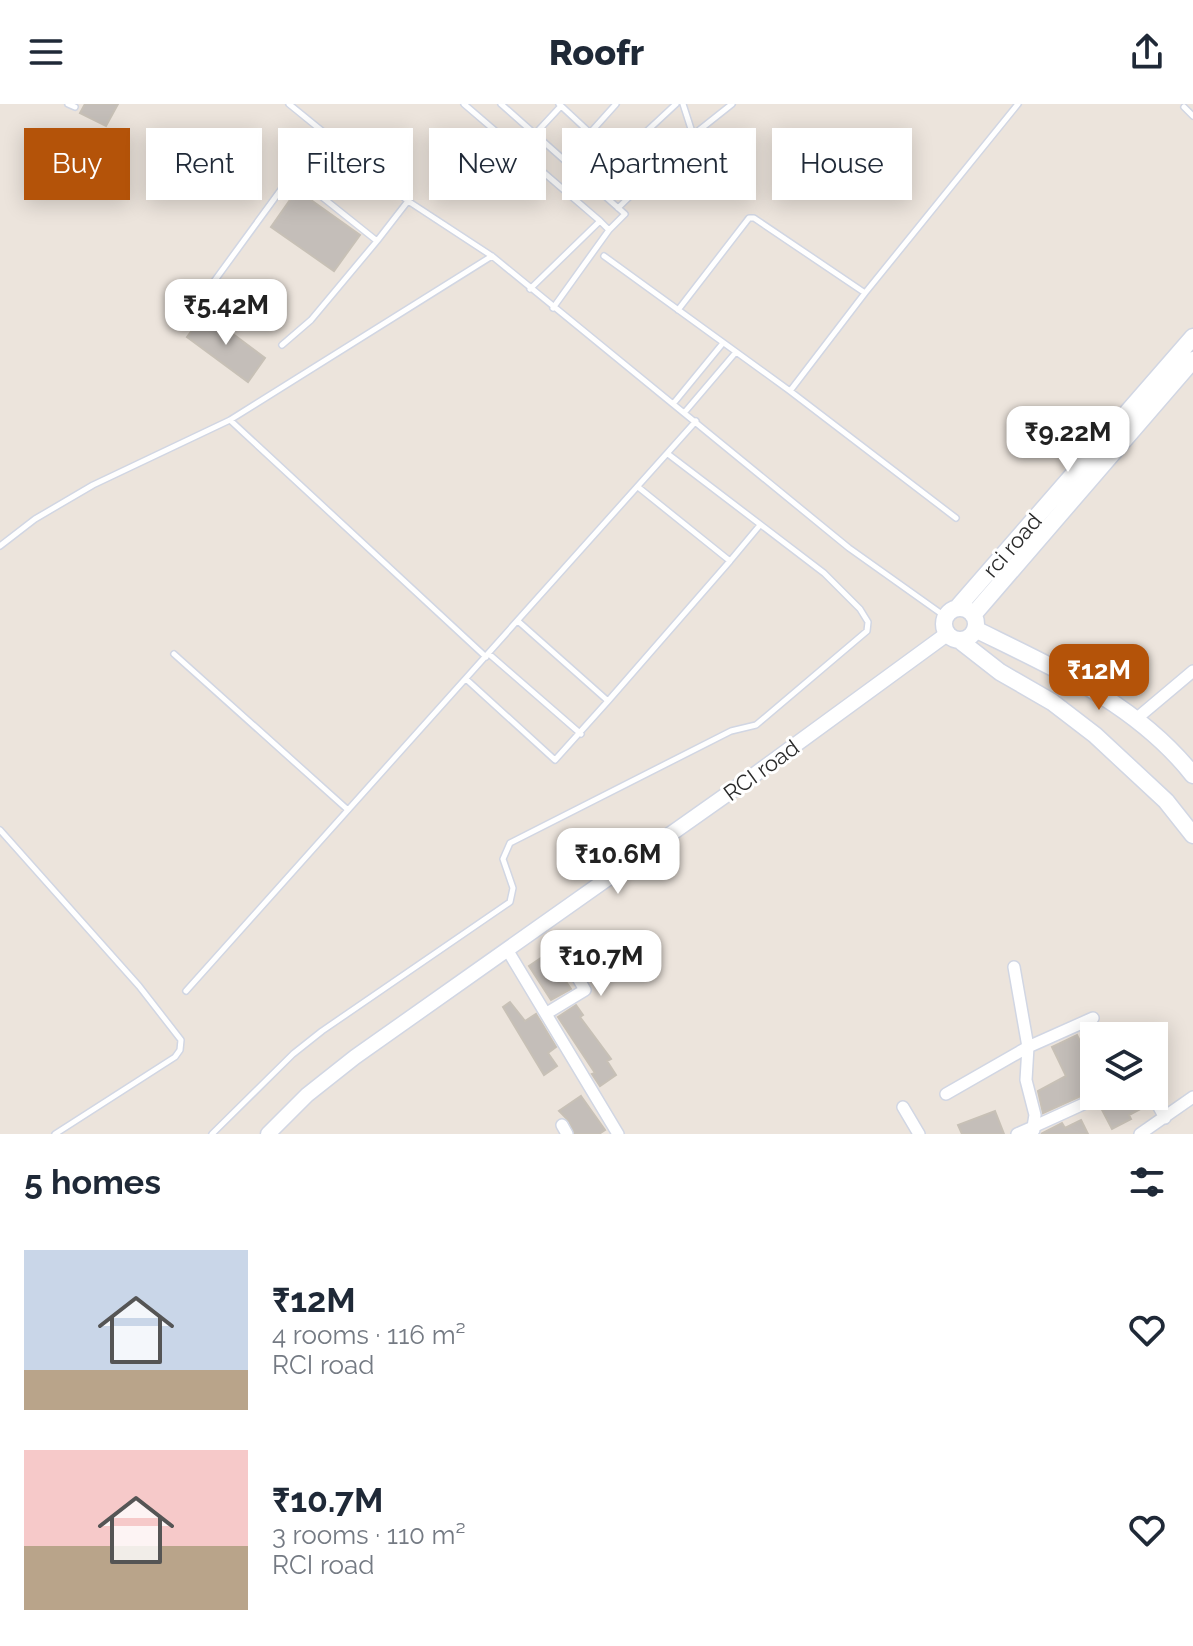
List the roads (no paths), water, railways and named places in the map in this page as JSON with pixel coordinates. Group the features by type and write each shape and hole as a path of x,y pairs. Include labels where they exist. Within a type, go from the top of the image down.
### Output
{"main road":[{"name":"rci road","path":"959,624 1193,337"},
{"name":"RCI road","path":"959,624 1193,360"},
{"path":"959,624 1055,668 1098,693 1136,719 1193,775"},
{"path":"959,624 1000,672 1052,702 1095,735 1166,801 1193,835"}],"street":[{"name":"RCI road","path":"268,1134 307,1095 355,1057 508,951 959,624"},
{"path":"1136,719 1193,671"},
{"path":"508,951 618,1134"},
{"path":"547,1013 585,990 566,958"},
{"path":"1014,967 1028,1047 1026,1080 1035,1115 1035,1131"},
{"path":"946,1094 1028,1047 1093,1018"},
{"path":"1140,1134 1156,1130 1165,1118 1193,1097"},
{"path":"903,1107 919,1134"},
{"path":"1017,1134 1035,1131 1080,1107"},
{"path":"1161,1110 1165,1118"}],"lane":[{"path":"289,104 318,128"},
{"path":"464,104 609,230"},
{"path":"501,104 528,128"},
{"path":"594,128 616,104"},
{"path":"649,128 676,104"},
{"path":"683,104 691,128"},
{"path":"790,391 1018,104"},
{"path":"540,128 560,105 585,128"},
{"path":"701,128 728,105"},
{"path":"1184,107 1193,116"},
{"path":"546,144 562,159"},
{"path":"191,313 278,192"},
{"path":"326,200 377,241"},
{"path":"553,308 609,230 625,214 609,200"},
{"path":"618,208 626,200"},
{"path":"282,345 311,320 408,201 492,256 849,548 959,624"},
{"path":"678,310 749,218 754,218 865,293"},
{"path":"530,289 600,221"},
{"path":"0,546 35,519 93,485 230,420 492,256"},
{"path":"604,256 790,391 956,518"},
{"path":"673,404 723,343"},
{"path":"684,413 736,352"},
{"path":"230,420 487,656 581,734"},
{"path":"186,991 696,421"},
{"path":"212,1134 285,1061 313,1038 510,902 513,888 503,859 510,843 731,731 756,725 867,631 868,622 860,609 824,573 668,454"},
{"path":"638,487 730,561"},
{"path":"466,679 552,759 558,759 761,525"},
{"path":"519,622 608,701"},
{"path":"174,654 348,810"},
{"path":"0,830 139,986 181,1040 175,1057 55,1134"}]}
